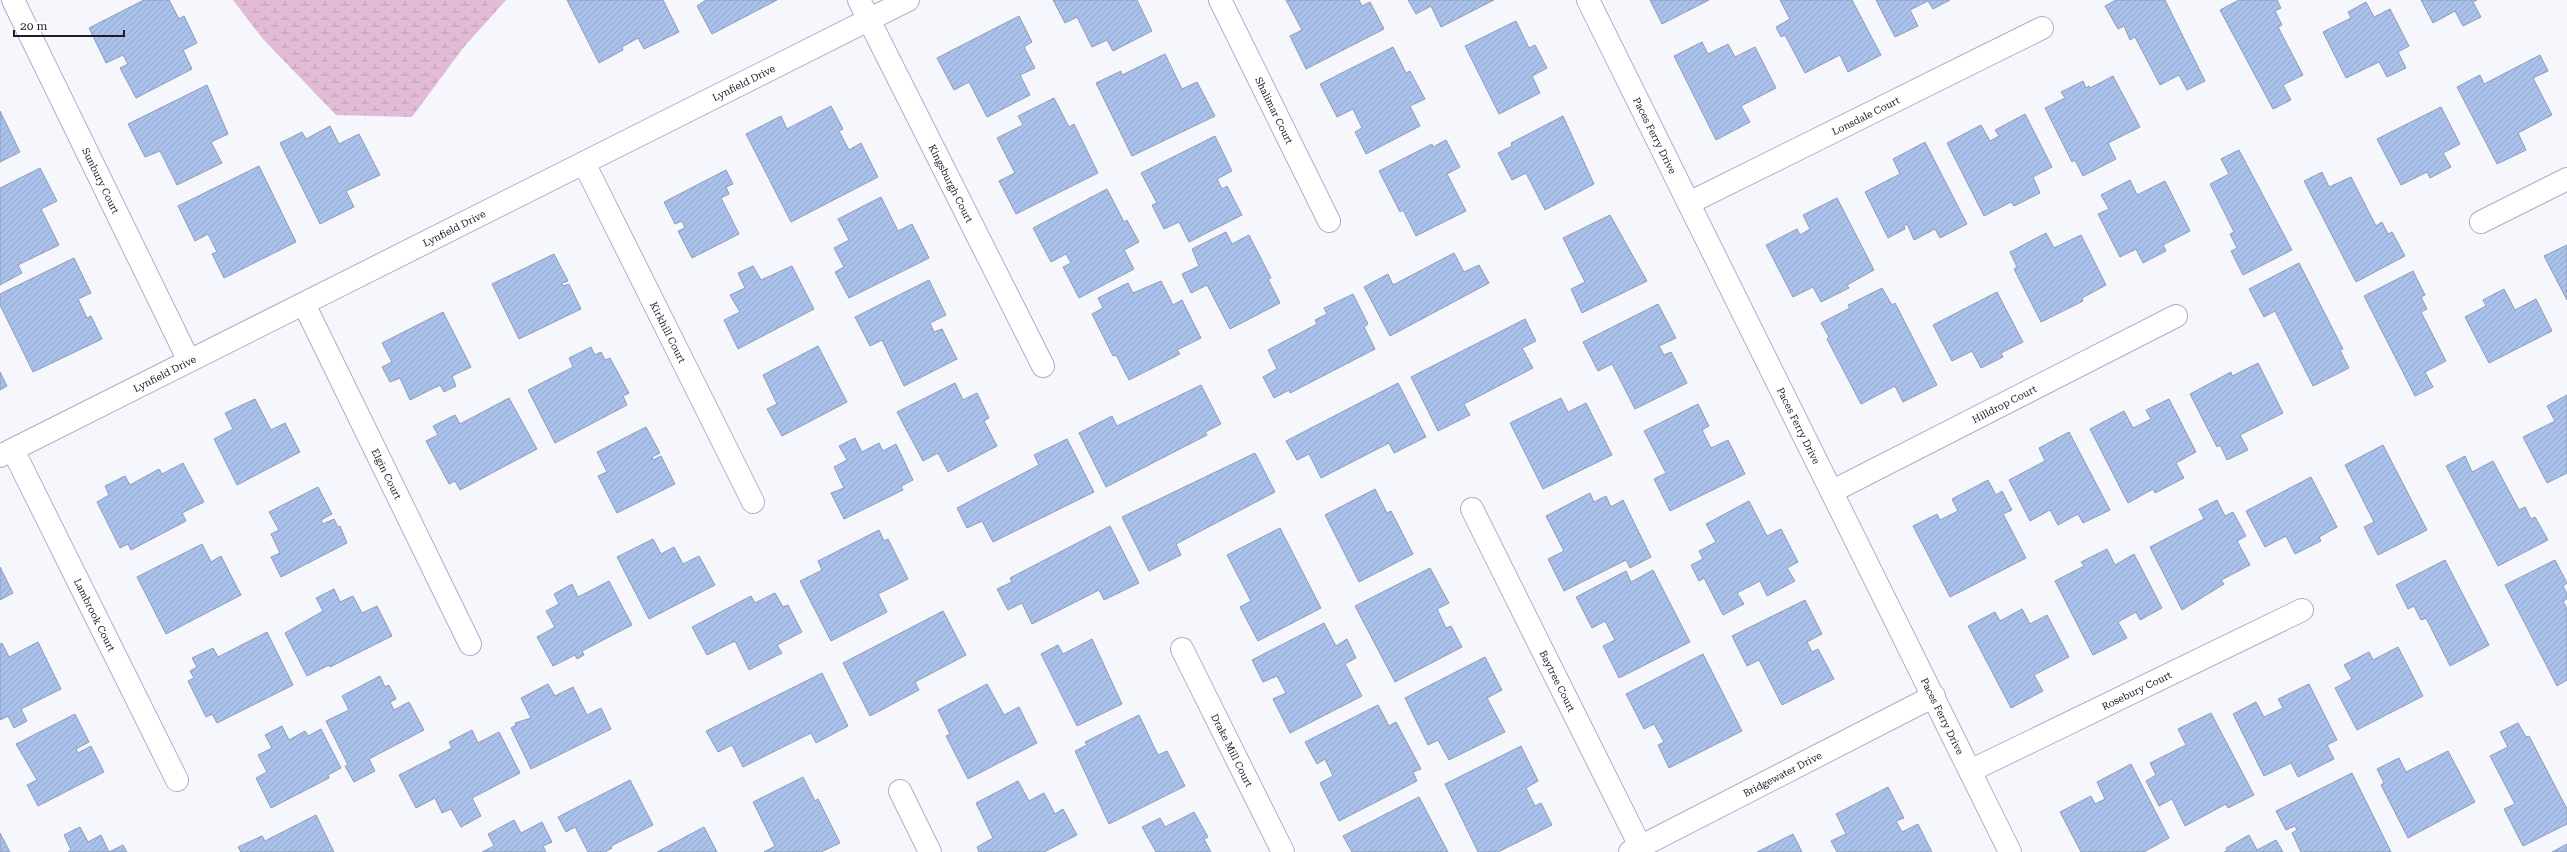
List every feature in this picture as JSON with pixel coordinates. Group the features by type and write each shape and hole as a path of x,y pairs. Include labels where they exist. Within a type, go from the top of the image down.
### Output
{"street":[{"name":"Sunbury Court","path":"13,0 189,362"},
{"name":"Kingsburgh Court","path":"859,0 1043,366"},
{"name":"Lynfield Drive","path":"7,453 908,0"},
{"name":"Shalimar Court","path":"1220,0 1329,221"},
{"name":"Paces Ferry Drive","path":"1588,0 1833,491 2010,852"},
{"name":"Lonsdale Court","path":"1689,203 2042,28"},
{"name":"Kirkhill Court","path":"584,163 753,502"},
{"path":"2481,222 2567,179"},
{"name":"Elgin Court","path":"304,304 470,644"},
{"name":"Hilldrop Court","path":"1833,491 2176,316"},
{"name":"Lambrook Court","path":"7,453 177,780"},
{"name":"Baytree Court","path":"1472,509 1638,850"},
{"name":"Rosebury Court","path":"1970,771 2302,610"},
{"name":"Drake Mill Court","path":"1182,649 1283,852"},
{"name":"Bridgewater Drive","path":"1638,850 1934,696"},
{"path":"900,791 930,852"}],"green space":[{"path":"233,0 506,0 463,48 412,117 336,115 262,38"}],"building":[{"path":"144,0 169,0 179,19 184,16 197,43 183,50 192,69 136,98 120,68 128,64 123,55 106,63 89,28"},
{"path":"567,0 663,0 679,32 644,49 638,38 622,47 623,50 599,63"},
{"path":"706,0 777,0 712,34 697,6"},
{"path":"1053,0 1137,0 1152,31 1113,51 1107,40 1092,47 1077,17 1065,23"},
{"path":"1286,0 1359,0 1362,6 1370,2 1384,29 1306,69 1290,36 1302,30"},
{"path":"1408,0 1494,0 1441,27 1431,6 1416,14"},
{"path":"1650,0 1709,0 1662,24"},
{"path":"1780,0 1852,0 1881,55 1848,72 1840,55 1805,73 1785,35 1781,37 1776,27 1790,19"},
{"path":"1876,0 1950,0 1933,9 1928,1 1910,10 1918,26 1895,37"},
{"path":"2116,0 2165,0 2205,81 2187,90 2179,75 2160,85 2135,37 2130,40 2124,26 2118,29 2105,6"},
{"path":"2239,0 2277,0 2281,8 2275,11 2282,25 2278,27 2303,75 2283,85 2291,100 2273,109 2220,10"},
{"path":"2421,0 2477,0 2473,2 2481,17 2463,26 2455,11 2433,23"},
{"path":"2366,2 2374,17 2390,9 2409,46 2398,52 2406,68 2387,77 2379,62 2346,78 2323,32 2351,18 2348,12"},
{"path":"1019,16 1032,42 1024,47 1035,68 1020,75 1030,95 987,117 969,82 954,90 937,58"},
{"path":"1516,21 1529,48 1535,45 1547,68 1532,76 1540,93 1499,114 1465,46"},
{"path":"1702,42 1708,54 1728,44 1735,57 1755,47 1776,88 1741,106 1750,122 1716,140 1674,56"},
{"path":"1393,47 1406,73 1410,71 1425,99 1410,106 1420,126 1366,154 1355,132 1362,128 1353,109 1337,117 1320,84"},
{"path":"1165,54 1182,89 1197,82 1215,116 1132,156 1096,83 1121,71 1122,75"},
{"path":"2540,55 2548,71 2533,78 2552,115 2518,133 2526,150 2497,164 2457,87 2480,75 2484,84"},
{"path":"2113,76 2140,127 2108,143 2116,159 2083,176 2075,160 2072,162 2045,108 2065,98 2061,92 2083,81 2086,88 2089,86 2090,88"},
{"path":"207,85 228,134 211,142 222,163 177,185 160,151 145,157 128,124"},
{"path":"1054,98 1069,127 1074,124 1098,173 1016,214 999,181 1015,173 997,138 1023,125 1018,116"},
{"path":"831,106 843,129 839,131 849,150 861,143 878,177 791,222 746,134 781,116 787,129"},
{"path":"2441,107 2460,144 2443,153 2451,167 2430,178 2427,172 2401,185 2377,139"},
{"path":"0,111 20,152 0,162"},
{"path":"2025,114 2052,167 2033,177 2040,193 2014,206 2011,202 1984,216 1947,143 1981,125 1990,141 1999,136 1995,130"},
{"path":"1563,116 1594,184 1545,210 1526,173 1512,180 1498,153 1512,146 1511,143"},
{"path":"330,126 339,144 359,134 380,175 346,191 354,207 320,224 280,143 302,132 306,139"},
{"path":"1215,136 1232,171 1217,179 1222,189 1227,186 1242,215 1189,242 1179,222 1164,229 1152,205 1157,203 1141,173"},
{"path":"1446,140 1460,167 1447,174 1466,211 1416,236 1403,210 1400,212 1379,171 1432,144 1433,147"},
{"path":"1925,142 1967,224 1940,238 1935,229 1914,240 1907,224 1904,226 1905,229 1888,238 1865,192 1900,174 1893,159"},
{"path":"2239,150 2292,250 2243,275 2231,251 2237,248 2230,234 2234,232 2210,184 2229,174 2221,159"},
{"path":"259,166 296,242 224,278 212,254 217,252 208,234 195,241 178,206"},
{"path":"40,168 57,201 41,209 59,245 18,265 22,273 0,285 0,188"},
{"path":"726,170 733,184 726,187 729,194 721,198 739,234 692,258 678,231 685,228 682,221 675,224 664,202"},
{"path":"2322,172 2329,187 2351,177 2376,226 2382,222 2388,234 2392,232 2405,256 2356,282 2304,181"},
{"path":"2130,180 2137,195 2165,181 2190,231 2163,245 2166,251 2143,263 2136,249 2120,257 2098,214 2109,209 2101,195"},
{"path":"1107,189 1124,222 1127,220 1139,242 1124,250 1134,269 1079,298 1063,267 1071,263 1066,254 1051,262 1033,228"},
{"path":"881,197 898,231 912,224 929,258 849,298 835,272 844,267 834,248 849,240 838,219"},
{"path":"1837,198 1874,270 1847,285 1849,288 1821,302 1813,287 1793,297 1766,245 1797,229 1800,235 1810,229 1803,215"},
{"path":"1610,215 1647,281 1582,313 1571,289 1585,282 1563,238"},
{"path":"1226,232 1232,244 1249,235 1271,278 1268,279 1280,303 1230,329 1207,285 1191,293 1182,274 1199,266 1192,249"},
{"path":"2046,233 2054,248 2081,235 2106,285 2082,298 2083,301 2041,322 2014,269 2017,267 2010,252"},
{"path":"2567,245 2567,300 2544,256"},
{"path":"1454,253 1464,272 1479,265 1489,283 1390,336 1364,287 1388,274 1393,285"},
{"path":"554,254 568,281 562,283 563,286 569,284 581,309 519,339 492,284"},
{"path":"74,258 91,293 78,299 87,318 91,316 102,339 33,372 0,305 0,294"},
{"path":"2299,263 2343,349 2340,350 2349,368 2313,386 2275,311 2264,317 2249,289"},
{"path":"753,266 761,280 792,266 814,309 738,349 724,320 740,312 730,295 745,288 738,273"},
{"path":"2413,271 2425,295 2421,297 2427,309 2421,312 2446,361 2425,372 2433,387 2415,396 2364,296"},
{"path":"929,280 946,315 930,323 934,332 942,329 957,359 904,386 882,340 870,346 855,317"},
{"path":"1161,281 1173,305 1182,300 1201,338 1177,350 1180,354 1129,380 1116,355 1113,356 1092,314 1103,308 1098,298 1128,283 1133,293"},
{"path":"1882,288 1892,305 1895,303 1937,385 1903,402 1895,386 1861,404 1827,339 1829,337 1821,323 1850,308 1848,305"},
{"path":"2504,289 2515,310 2536,299 2552,331 2489,363 2465,317 2486,306 2483,300"},
{"path":"1997,292 2023,342 2001,353 2003,357 1981,368 1972,351 1952,361 1933,325"},
{"path":"1353,294 1368,324 1364,327 1375,349 1290,393 1289,390 1274,398 1263,377 1277,369 1268,350 1317,324 1315,320 1327,314 1324,308"},
{"path":"1658,304 1676,338 1659,346 1664,355 1671,352 1687,383 1635,409 1612,364 1598,371 1583,342"},
{"path":"443,312 471,367 452,376 456,386 444,392 440,385 410,400 400,378 390,382 382,367 392,362 382,343"},
{"path":"1525,319 1536,341 1522,348 1533,368 1464,404 1470,415 1438,431 1411,377"},
{"path":"818,346 847,402 782,436 767,409 777,404 763,375"},
{"path":"591,347 595,355 601,352 605,360 610,358 629,393 623,396 627,405 555,443 528,390 573,367 569,358"},
{"path":"2258,363 2283,413 2240,435 2248,450 2227,460 2220,445 2217,447 2190,394 2231,372 2232,376"},
{"path":"0,372 7,386 0,390"},
{"path":"955,383 963,400 977,393 989,418 984,421 997,446 948,472 938,453 923,461 897,412"},
{"path":"1398,383 1426,437 1394,453 1389,443 1321,478 1309,454 1297,460 1286,441"},
{"path":"1201,385 1221,424 1205,432 1207,435 1106,487 1079,433 1112,416 1117,426"},
{"path":"2567,395 2567,473 2547,483 2523,437 2555,421 2547,406"},
{"path":"509,398 537,449 460,490 455,481 449,484 426,441 438,435 433,426 455,415 460,424"},
{"path":"1561,398 1568,412 1586,403 1612,455 1543,489 1510,423"},
{"path":"255,399 271,430 285,423 300,452 237,485 214,439 233,429 225,413"},
{"path":"2169,399 2196,452 2176,463 2184,478 2155,493 2153,489 2128,503 2090,429 2124,411 2133,428 2151,419 2146,410"},
{"path":"1698,404 1709,426 1702,430 1711,448 1728,440 1745,474 1670,511 1654,479 1666,473 1644,431"},
{"path":"646,427 660,453 652,457 653,460 661,456 675,484 617,513 598,476 607,472 597,452"},
{"path":"2069,432 2110,510 2083,523 2078,514 2058,525 2050,510 2030,521 2009,480 2045,461 2039,448"},
{"path":"855,438 862,452 879,443 883,451 896,444 913,480 901,486 903,490 844,519 831,493 844,488 834,467 847,460 839,446"},
{"path":"1067,439 1094,492 993,542 982,521 967,528 957,508 1039,465 1034,455"},
{"path":"2383,445 2427,530 2378,555 2364,527 2374,522 2345,465"},
{"path":"1255,453 1275,492 1176,544 1181,555 1149,571 1122,517"},
{"path":"2465,456 2472,472 2493,461 2519,510 2525,507 2531,519 2535,517 2548,540 2498,566 2446,466"},
{"path":"183,463 204,502 182,513 186,521 131,550 128,544 120,548 97,502 109,495 105,486 125,476 130,485 159,469 162,474"},
{"path":"2311,477 2337,527 2319,537 2321,541 2295,554 2286,536 2265,547 2246,511"},
{"path":"1988,480 1996,495 2002,491 2012,510 2003,514 2026,558 1950,597 1913,526 1937,514 1940,520 1958,511 1952,499"},
{"path":"318,487 332,514 321,520 323,524 334,519 338,527 340,526 347,543 281,577 271,557 280,553 271,534 279,530 269,512"},
{"path":"1375,489 1387,513 1391,511 1413,554 1359,582 1325,515"},
{"path":"1590,493 1594,502 1606,496 1611,507 1623,500 1651,557 1630,568 1626,560 1564,591 1548,559 1564,551 1546,516"},
{"path":"2217,500 2225,516 2233,512 2246,536 2237,541 2250,565 2221,580 2224,584 2182,610 2150,547 2204,519 2199,509"},
{"path":"1749,501 1767,536 1781,529 1798,562 1787,568 1795,581 1767,596 1760,581 1737,593 1744,604 1723,615 1704,578 1699,581 1691,565 1703,559 1699,551 1716,542 1706,524"},
{"path":"1110,526 1139,583 1104,600 1099,590 1032,624 1022,603 1008,610 997,589 1012,582 1010,578"},
{"path":"1280,528 1321,608 1258,641 1240,607 1251,601 1227,555"},
{"path":"879,530 884,541 888,539 908,579 878,594 887,612 831,641 800,581 822,570 818,561"},
{"path":"653,539 661,554 674,547 683,564 699,556 715,585 649,619 617,557"},
{"path":"202,544 211,562 221,556 241,595 166,634 137,577"},
{"path":"2107,549 2115,565 2134,554 2162,608 2140,620 2136,612 2118,622 2127,638 2093,655 2055,581 2084,566 2081,562"},
{"path":"2445,560 2489,645 2450,666 2426,618 2421,620 2414,606 2408,609 2396,585"},
{"path":"2555,560 2567,583 2563,586 2567,594 2567,599 2563,601 2567,609 2567,680 2557,686 2505,585"},
{"path":"0,567 13,593 0,600"},
{"path":"1430,568 1449,603 1437,609 1446,628 1451,626 1462,647 1395,682 1355,606"},
{"path":"1653,570 1690,642 1619,678 1603,646 1615,640 1605,621 1592,628 1576,597 1626,571 1631,582"},
{"path":"609,581 632,625 582,651 584,655 577,659 575,655 553,666 537,637 555,627 546,611 559,604 554,594 572,584 578,597"},
{"path":"334,589 340,602 353,596 362,613 377,606 392,636 330,667 329,665 307,676 285,633 323,611 316,598"},
{"path":"775,593 783,607 788,605 802,632 777,645 782,653 749,670 735,641 707,655 692,627 751,596 755,603"},
{"path":"1805,600 1822,634 1807,642 1812,652 1818,649 1834,679 1782,705 1759,660 1747,666 1732,636"},
{"path":"2022,609 2030,624 2047,615 2069,657 2034,675 2043,691 2011,708 1968,626 1995,612 2000,621"},
{"path":"943,611 966,655 915,682 919,690 870,716 843,663"},
{"path":"1324,623 1336,646 1347,639 1356,658 1345,664 1362,696 1290,733 1273,699 1286,693 1277,676 1263,682 1252,660"},
{"path":"267,632 293,685 217,723 212,714 206,717 188,681 194,678 190,671 197,667 192,658 213,648 218,657"},
{"path":"1092,639 1122,704 1077,726 1041,654 1058,645 1063,654"},
{"path":"38,642 61,689 21,709 27,721 14,728 8,716 0,720 0,644 2,643 9,657"},
{"path":"2398,647 2423,696 2357,730 2335,688 2352,679 2344,665 2369,652 2373,660"},
{"path":"1703,654 1742,731 1669,768 1658,745 1664,742 1654,724 1644,729 1626,694"},
{"path":"1485,657 1502,690 1487,698 1505,732 1449,760 1438,740 1428,745 1405,698"},
{"path":"822,673 848,726 816,743 811,733 743,767 732,745 718,752 706,731"},
{"path":"380,676 385,687 389,685 396,699 390,702 394,710 409,702 424,730 369,759 375,771 354,782 345,766 348,765 326,721 349,710 342,696"},
{"path":"548,684 555,696 573,687 587,715 601,708 611,729 531,769 511,728 516,725 515,723 531,718 521,698"},
{"path":"987,684 1004,715 1019,707 1037,743 968,779 946,736 950,734 938,710"},
{"path":"2309,684 2337,740 2327,745 2334,759 2298,777 2291,763 2264,776 2233,714 2256,702 2264,717 2283,708 2278,699"},
{"path":"1378,705 1389,726 1396,722 1421,769 1413,772 1417,781 1339,821 1320,783 1333,776 1325,759 1317,764 1305,742"},
{"path":"2211,713 2254,795 2228,808 2226,804 2185,826 2172,799 2159,806 2146,781 2156,775 2150,763 2186,745 2178,729"},
{"path":"75,714 89,742 76,749 78,753 91,746 104,772 38,806 27,785 37,780 16,744"},
{"path":"1139,715 1158,755 1167,751 1185,786 1109,824 1075,751 1087,745 1085,742"},
{"path":"2518,723 2526,737 2529,736 2567,809 2567,824 2523,846 2504,809 2515,804 2490,756 2508,747 2500,732"},
{"path":"282,726 289,740 305,731 308,736 321,729 341,768 328,775 329,778 271,808 256,778 267,772 258,755 272,748 265,735"},
{"path":"472,730 478,743 499,732 520,773 472,798 481,816 461,827 451,809 442,813 435,798 416,808 399,775 452,748 449,742"},
{"path":"1521,746 1538,781 1526,788 1535,806 1541,803 1552,825 1498,852 1478,852 1445,784"},
{"path":"2448,751 2475,802 2408,838 2381,785 2384,783 2377,769 2399,758 2406,772"},
{"path":"2131,764 2169,838 2144,852 2081,852 2060,812 2091,796 2095,804 2105,799 2097,782"},
{"path":"2352,773 2391,852 2301,852 2292,833 2297,830 2295,826 2286,830 2276,811"},
{"path":"803,777 815,801 818,799 840,843 821,852 764,852 775,846 753,802"},
{"path":"630,780 653,825 611,846 612,848 605,852 588,852 575,827 566,832 558,817"},
{"path":"1018,781 1029,801 1044,793 1055,814 1063,809 1077,835 1044,852 979,852 977,847 993,838 976,803"},
{"path":"1888,787 1904,818 1896,821 1902,832 1918,824 1932,852 1837,852 1831,841 1846,834 1836,814"},
{"path":"1419,797 1448,852 1352,852 1343,836"},
{"path":"1194,812 1208,837 1204,839 1211,852 1156,852 1142,827 1160,818 1165,827"},
{"path":"316,815 334,852 241,852 238,847 262,836 265,841"},
{"path":"514,820 521,833 542,822 552,842 543,846 546,852 482,852 494,846 488,834"},
{"path":"80,827 88,842 101,835 109,852 68,852 71,850 64,835"},
{"path":"704,827 717,852 657,852"},
{"path":"0,833 10,852 0,852"},
{"path":"1793,834 1802,852 1757,852"},
{"path":"2249,835 2257,850 2276,840 2283,852 2224,852 2227,851 2226,848"},
{"path":"2567,844 2567,852 2552,852"},
{"path":"123,845 127,852 109,852"}]}
